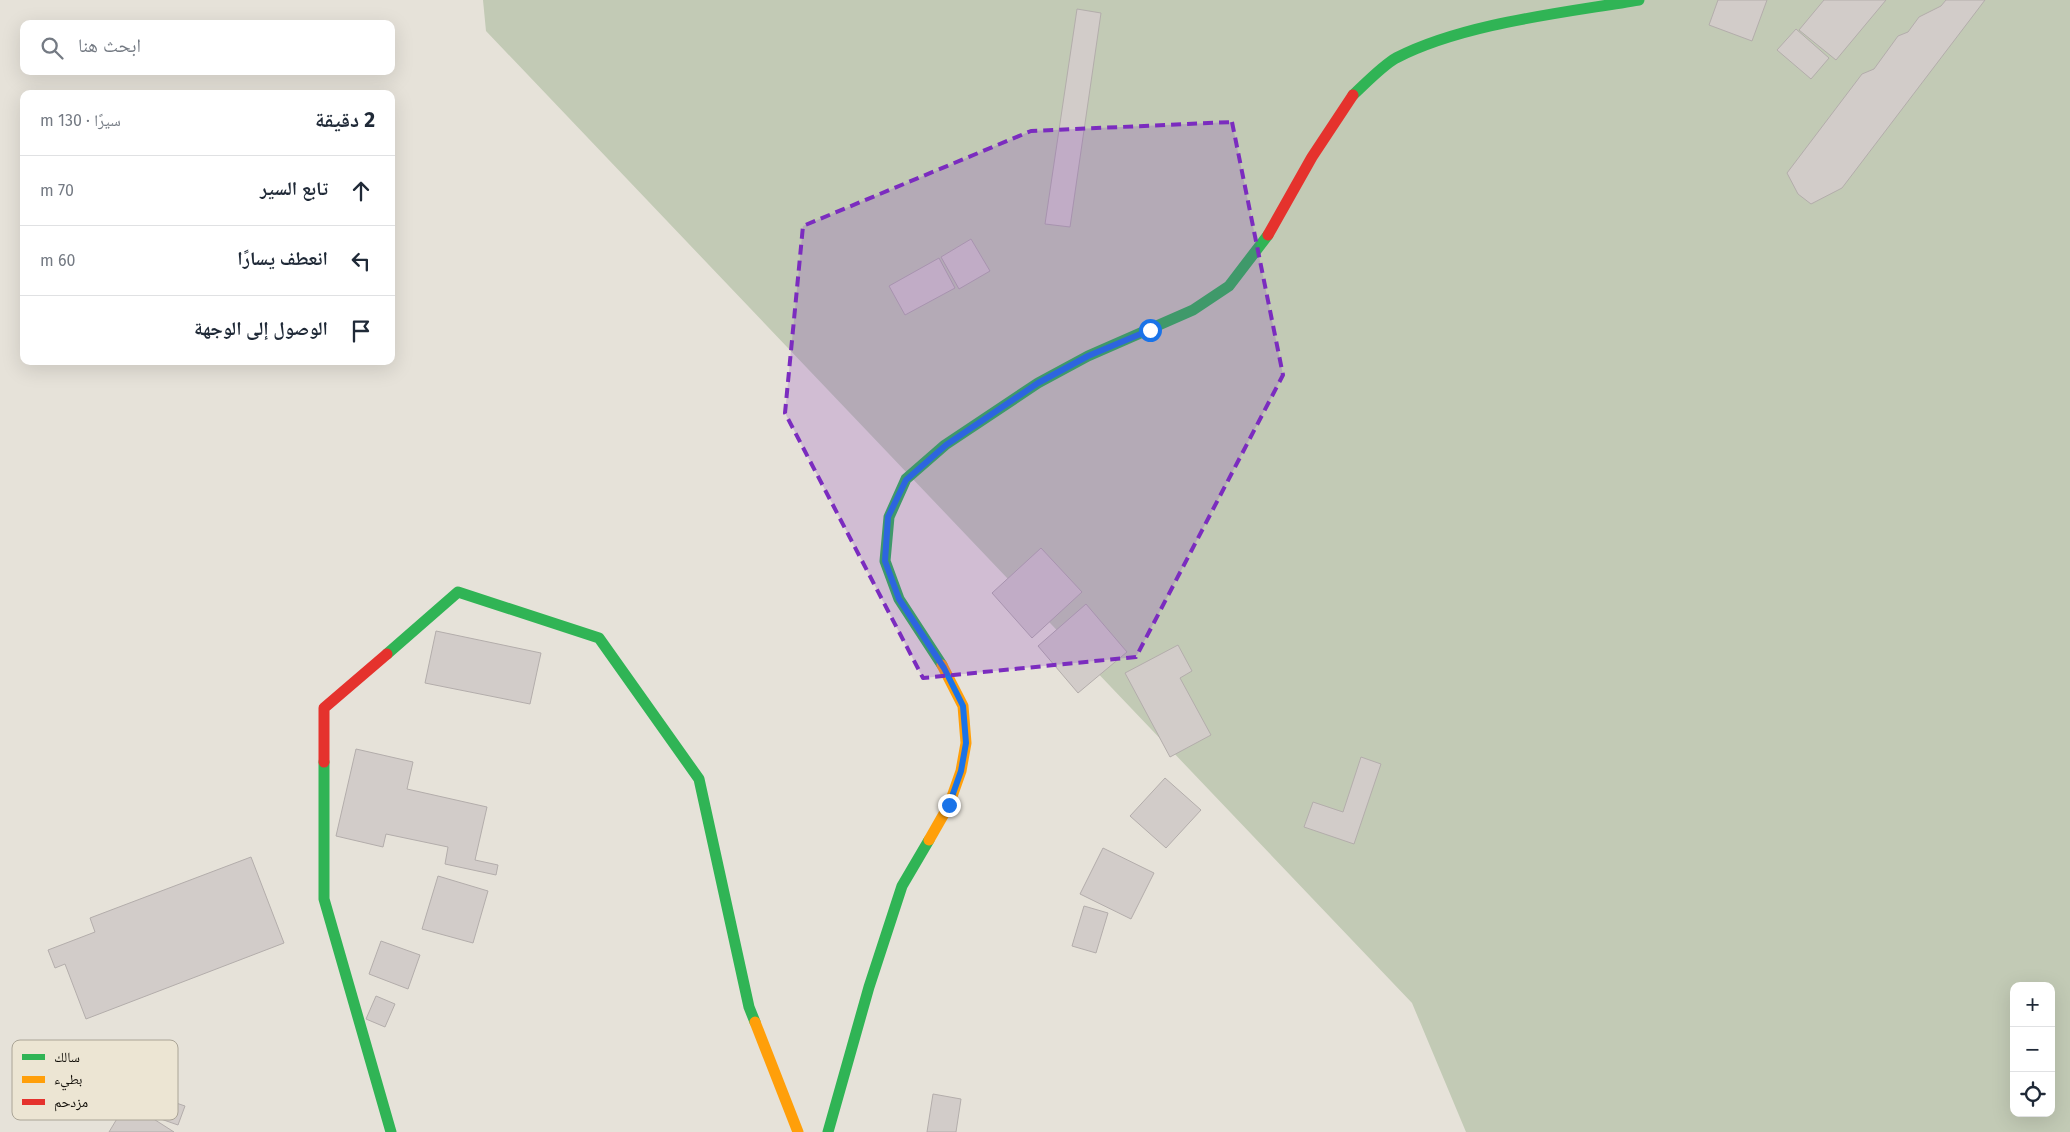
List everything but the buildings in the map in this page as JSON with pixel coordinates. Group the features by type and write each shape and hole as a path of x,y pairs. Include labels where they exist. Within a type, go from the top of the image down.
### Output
{"main road":[{"path":"828,1132 869,987 902,886 949,805 961,771 966,743 963,706 944,668 899,599 885,561 888,517 906,480 946,445 1038,383 1088,356 1193,310 1229,286 1266,238 1312,157 1351,97 1394,60 1436,41 1498,25 1639,0"},
{"path":"391,1132 324,899 324,708 458,592 599,638 699,779 749,1007 798,1132"}],"highlighted area":[{"path":"1232,122 1283,375 1136,657 923,678 785,413 803,226 1031,131"}],"green space":[{"path":"483,0 2070,0 2070,1132 1466,1132 1412,1003 486,31"}],"traffic: fast":[{"path":"1353,95 1379,70 1396,58 1452,36 1515,21 1639,0"},
{"path":"942,665 899,599 885,561 889,517 906,479 945,445 1038,383 1088,356 1193,310 1229,286 1268,235"},
{"path":"387,654 458,592 599,638 699,779 749,1007 755,1022"},
{"path":"324,762 324,899 391,1132"},
{"path":"828,1132 869,987 902,886 929,840"}],"traffic: slow":[{"path":"929,840 949,805 961,771 966,743 963,706 942,665"},
{"path":"755,1022 798,1132"}],"traffic: jam":[{"path":"1268,235 1312,157 1353,95"},
{"path":"324,762 324,708 387,654"}],"route":[{"path":"949,805 961,771 966,743 963,706 944,668 899,599 885,561 888,517 906,480 946,445 1038,383 1088,356 1150,330"}]}
